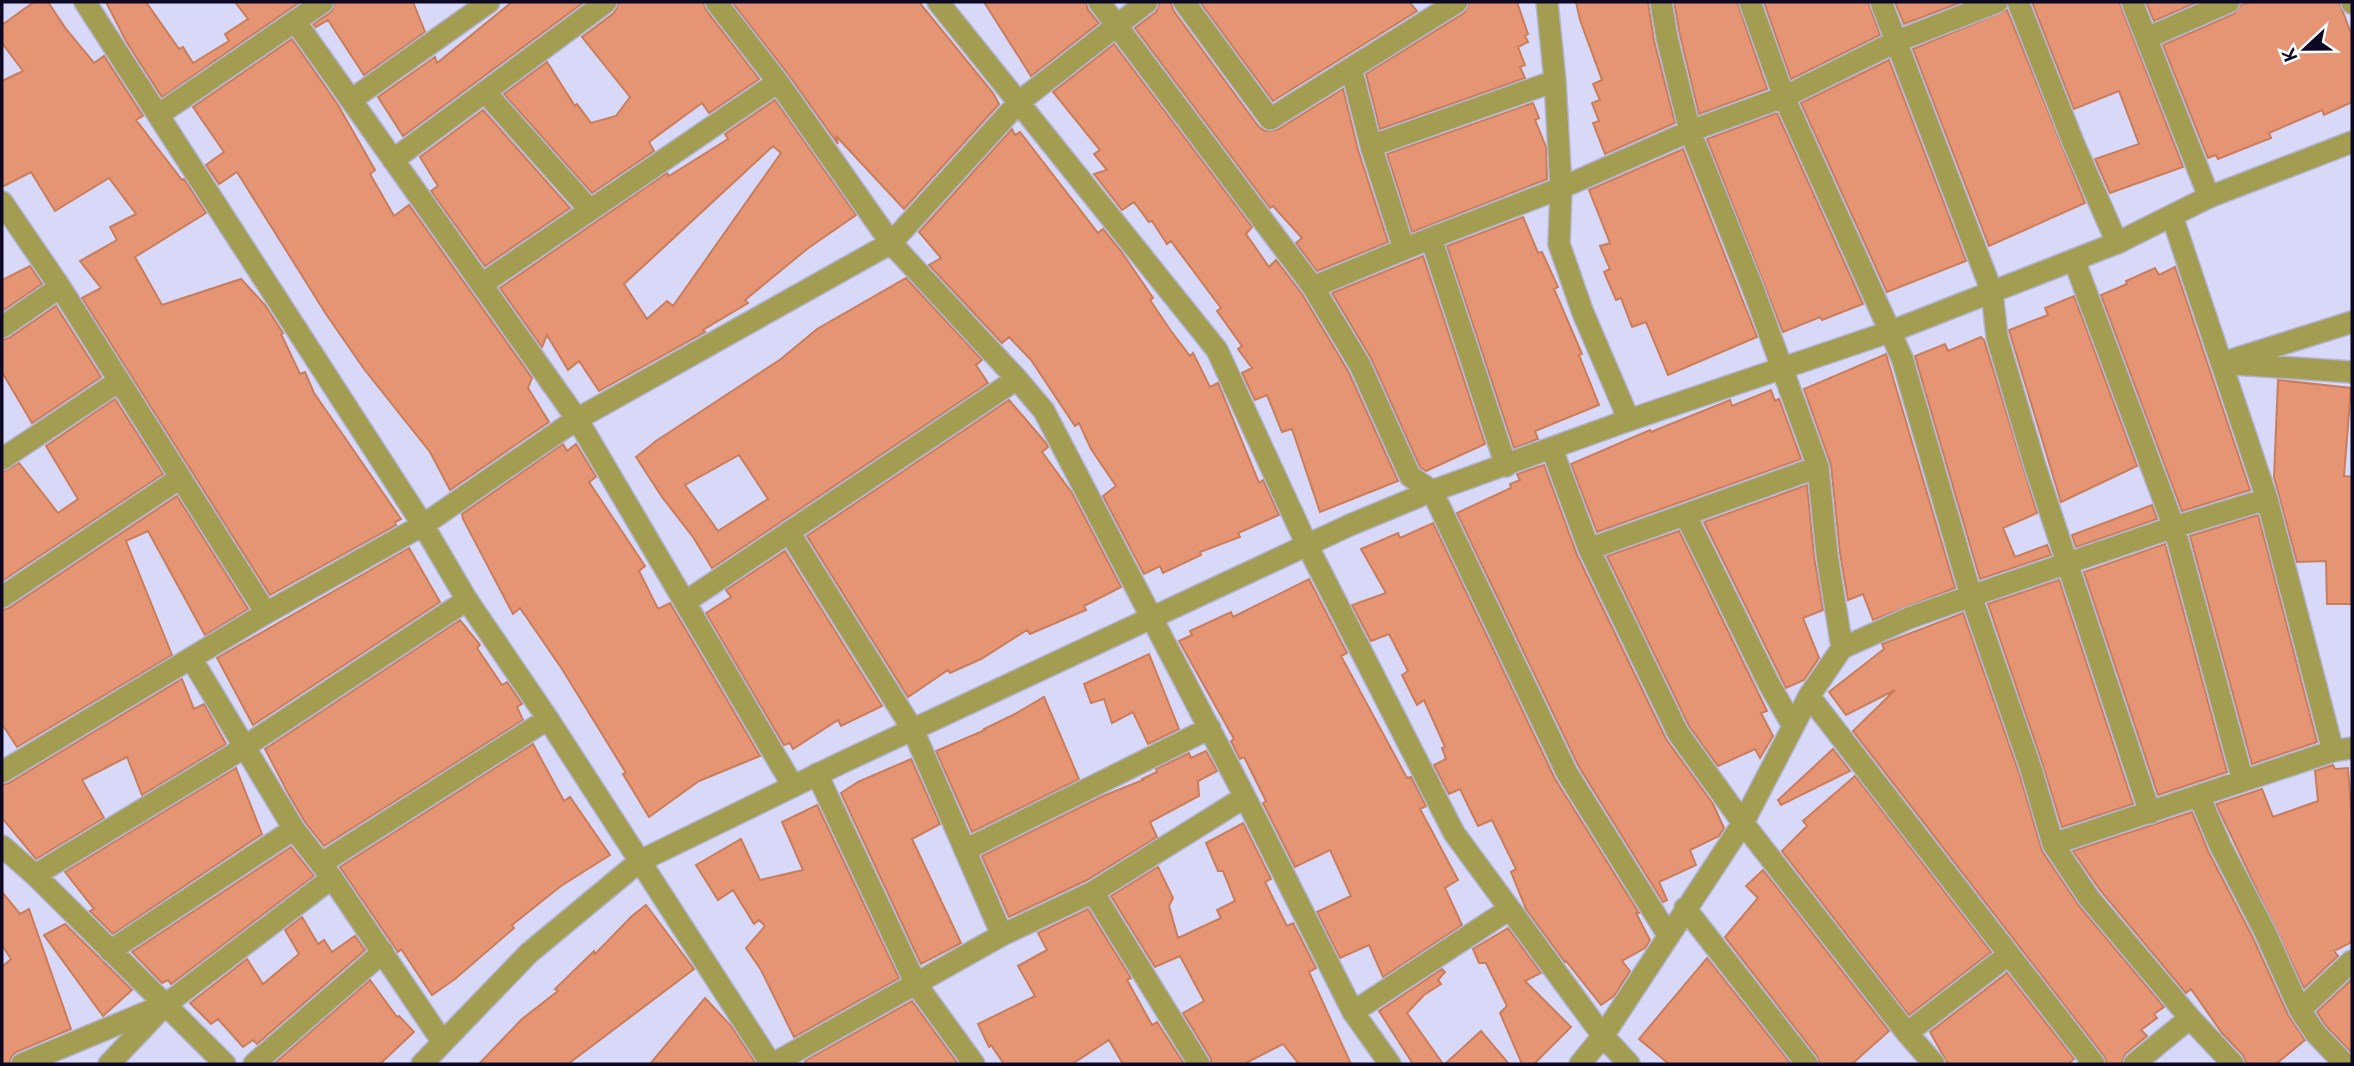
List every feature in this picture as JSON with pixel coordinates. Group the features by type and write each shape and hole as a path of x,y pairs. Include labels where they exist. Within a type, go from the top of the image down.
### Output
{"street":[{"path":"85,2 423,525 467,600 548,719 772,1064 1002,935 1093,892 1245,797"},
{"path":"158,115 323,2"},
{"path":"351,100 489,2"},
{"path":"393,160 606,2"},
{"path":"716,2 778,82 891,243 1044,411 1153,617 1353,1012 1390,1064"},
{"path":"938,2 1217,350 1307,545 1454,833 1603,1036 1629,1064"},
{"path":"1099,2 1313,287 1360,365 1410,476 1432,491 1567,773 1668,935"},
{"path":"2,772 266,613 423,525 577,419 891,243 1019,102 1147,2"},
{"path":"1184,2 1270,118 1457,2"},
{"path":"1547,2 1561,188 1559,244 1583,313 1629,420"},
{"path":"1661,2 1690,131 1754,291 1818,467 1827,555 1842,648"},
{"path":"1750,2 1784,97 1902,358 1971,596 2031,769 2053,844 2089,898 2190,1018 2233,1064"},
{"path":"1881,2 1992,292 1997,337 2035,466 2150,813"},
{"path":"1313,287 1561,188 1690,131 1784,97 1895,42 1997,2"},
{"path":"2018,2 2073,142 2117,243"},
{"path":"2133,2 2209,197"},
{"path":"2147,38 2229,2"},
{"path":"295,21 577,419 793,786"},
{"path":"1351,68 1371,146 1404,249"},
{"path":"1371,146 1555,81"},
{"path":"482,284 778,82"},
{"path":"485,92 590,210"},
{"path":"422,1064 529,953 640,861 817,774 1307,545 1432,491 1781,367 1892,331 2117,243 2209,197 2352,142"},
{"path":"2,202 60,287 266,613"},
{"path":"2053,844 2343,750 2267,499 2172,216"},
{"path":"1431,238 1506,466"},
{"path":"2074,260 2174,527 2243,781"},
{"path":"2,327 60,287"},
{"path":"2222,363 2352,322"},
{"path":"2222,363 2352,372"},
{"path":"685,602 1017,379"},
{"path":"2,459 119,381"},
{"path":"1552,449 1589,549 1678,733 1743,823 1934,1064"},
{"path":"1589,549 1818,467"},
{"path":"2,597 180,478"},
{"path":"1580,1064 1603,1036 1743,823 1809,695 1842,648 1909,618 2066,562 2267,499"},
{"path":"1686,516 1769,684 1793,726"},
{"path":"789,532 913,730 1002,935"},
{"path":"35,875 244,746 467,600"},
{"path":"191,658 294,829 327,870 442,1041"},
{"path":"1809,695 2094,1064"},
{"path":"109,1064 165,1005 327,870 548,719"},
{"path":"965,850 1210,728"},
{"path":"817,774 916,984 974,1064"},
{"path":"2199,796 2300,1010 2316,1034 2345,1064"},
{"path":"110,951 294,829"},
{"path":"2,846 35,875 225,1064"},
{"path":"1093,892 1199,1064"},
{"path":"1685,908 1807,1064"},
{"path":"1353,1012 1508,910"},
{"path":"254,1064 383,952"},
{"path":"1907,1033 2008,955"},
{"path":"2300,1010 2352,961"},
{"path":"22,1064 165,1005"},
{"path":"2134,1064 2190,1018"}],"building":[{"path":"34,2 48,2 94,63 104,56 143,116 136,120 182,180 184,179 206,213 135,257 162,305 241,279 265,305 283,333 281,334 300,374 305,372 314,393 401,519 395,522 396,525 270,595 82,298 101,288 80,261 117,240 110,227 136,214 109,178 55,211 31,172 2,187 2,81 23,71 2,43 2,25"},
{"path":"106,2 146,2 179,49 183,47 193,63 229,41 225,34 248,19 235,2 300,2 162,97 126,41"},
{"path":"336,2 413,2 425,32 364,75 328,20 316,27 313,24 331,12"},
{"path":"512,2 584,2 403,136 378,97 435,57 437,63"},
{"path":"619,2 703,2 706,10 759,79 709,113 702,103 649,142 654,151 592,193 504,94 547,62 575,106 577,104 591,123 616,116 630,97 582,37 614,13"},
{"path":"732,2 919,2 999,104 904,209 836,136 838,144"},
{"path":"984,2 1086,2 1088,10 1099,23 1031,76"},
{"path":"1160,2 1171,2 1173,10 1259,127 1265,131 1277,130 1343,89 1358,150 1388,242 1317,271 1296,243 1302,238 1273,206 1270,208 1135,28 1156,12"},
{"path":"1200,2 1409,2 1417,11 1273,101"},
{"path":"1470,2 1517,2 1528,34 1525,36 1528,42 1518,47 1525,65 1520,67 1525,78 1380,129 1366,74 1464,13"},
{"path":"1576,2 1648,2 1654,41 1675,123 1605,154 1593,123 1599,121 1592,103 1600,100 1593,84 1602,80"},
{"path":"1674,2 1737,2 1767,89 1699,114"},
{"path":"1764,2 1868,2 1880,35 1791,79"},
{"path":"1895,2 1962,2 1904,24"},
{"path":"2032,2 2119,2 2183,167 2110,193 2095,159 2139,144 2119,91 2074,109"},
{"path":"2146,2 2194,2 2195,3 2154,21"},
{"path":"2250,2 2339,2 2352,36 2352,102 2324,115 2322,110 2269,133 2271,138 2218,159 2216,155 2208,158 2163,45 2234,14 2241,5"},
{"path":"2007,10 2085,203 1989,246 1913,49"},
{"path":"292,39 338,105 375,170 370,174 394,216 409,205 532,378 528,388 549,422 450,490 430,452 364,369 326,314 237,172 219,184 206,165 224,152 193,107"},
{"path":"1114,44 1252,227 1246,234 1269,267 1276,260 1302,294 1348,371 1398,481 1320,512 1292,429 1282,432 1267,395 1255,400 1242,373 1252,368 1238,349 1242,346 1217,311 1221,308 1171,241 1167,244 1152,221 1149,222 1134,202 1122,210 1094,174 1107,170 1094,154 1100,150 1053,92"},
{"path":"1889,60 1966,261 1887,292 1801,103"},
{"path":"775,100 856,215 807,249 745,300 748,303 703,330 705,332 599,391 579,361 568,370 547,335 542,347 500,288 667,173 669,176 728,139 725,134","holes":["773,146 781,153 673,306 667,301 647,319 624,284"]},
{"path":"1533,103 1539,118 1535,120 1546,147 1547,179 1412,232 1387,154"},
{"path":"483,110 570,208 485,266 431,191 438,186 420,157"},
{"path":"1777,113 1863,304 1783,332 1707,139"},
{"path":"1012,129 1015,135 1020,132 1098,233 1103,229 1121,251 1153,298 1150,300 1171,331 1190,356 1193,353 1210,387 1218,383 1259,483 1263,480 1279,515 1238,533 1240,537 1200,552 1201,555 1163,573 1160,566 1144,574 1103,496 1116,486 1091,449 1079,423 1075,426 1031,360 1009,337 1002,343 929,265 941,258 919,232"},
{"path":"1683,149 1757,337 1668,375 1646,322 1632,327 1621,298 1616,300 1604,272 1610,269 1600,246 1610,243 1589,190"},
{"path":"1523,217 1538,253 1542,252 1558,287 1554,289 1582,354 1579,355 1599,405 1535,431 1538,439 1514,448 1447,246"},
{"path":"1423,256 1485,444 1426,471 1420,467 1371,358 1332,293"},
{"path":"30,266 42,284 2,311 2,280"},
{"path":"2175,267 2250,490 2182,511 2101,295 2155,268 2159,275"},
{"path":"906,278 982,360 976,365 988,383 712,568 636,457 781,359 817,329","holes":["739,455 768,499 718,531 685,485"]},
{"path":"2074,296 2137,466 2061,502 2009,330 2048,315 2045,308"},
{"path":"56,306 101,377 32,423 2,372 2,340"},
{"path":"1981,337 2037,513 2003,528 2015,557 2047,545 2051,555 1980,579 1915,356 1945,344 1948,351"},
{"path":"1886,354 1955,588 1873,620 1863,594 1848,600 1831,465 1804,389"},
{"path":"2278,380 2351,388 2344,476 2352,477 2352,604 2327,604 2326,561 2297,562 2274,477"},
{"path":"1771,390 1775,401 1779,399 1801,459 1597,532 1571,464 1730,400 1732,406"},
{"path":"115,399 163,474 2,581 2,472 19,463 58,513 78,499 46,446"},
{"path":"1009,400 1046,443 1048,447 1042,452 1072,493 1121,587 1084,606 1086,610 1030,634 1027,630 981,659 950,673 948,670 908,697 807,536"},
{"path":"563,444 567,451 576,444 596,477 589,482 645,566 639,571 658,609 670,603 760,756 699,781 649,817 623,774 626,773 562,669 520,608 513,614 463,519 462,514"},
{"path":"1544,465 1577,555 1666,739 1713,804 1724,828 1719,836 1690,850 1696,865 1659,882 1667,900 1663,902 1579,767 1457,513 1511,488 1510,484 1520,480 1517,474"},
{"path":"1807,485 1823,610 1803,618 1819,658 1804,680 1786,688 1704,522"},
{"path":"177,496 248,609 205,635 148,531 126,541 172,655 17,747 2,724 2,610 9,608"},
{"path":"2152,505 2157,519 2076,547 2072,535"},
{"path":"2258,515 2317,742 2252,764 2190,536"},
{"path":"1433,523 1555,779 1639,913 1636,913 1650,940 1645,948 1622,961 1630,971 1614,996 1601,1005 1526,909 1511,872 1516,869 1492,820 1478,826 1460,789 1449,794 1434,765 1446,759 1442,748 1445,747 1424,700 1417,705 1402,675 1408,671 1389,634 1371,641 1352,605 1386,593 1361,549 1398,533 1400,538"},
{"path":"1679,531 1767,711 1761,713 1773,736 1760,758 1755,749 1718,766 1689,726 1607,556"},
{"path":"2165,544 2227,772 2158,795 2084,572"},
{"path":"409,548 440,602 253,725 217,658"},
{"path":"785,551 882,706 841,726 838,720 793,749 790,743 784,745 706,613 731,597 726,590"},
{"path":"1309,579 1347,653 1341,656 1407,778 1411,777 1426,806 1420,809 1458,880 1445,888 1462,925 1383,977 1369,945 1340,958 1317,912 1351,896 1330,850 1295,867 1263,803 1266,801 1244,757 1240,759 1231,741 1234,739 1179,641 1192,635 1190,631 1231,612 1233,617"},
{"path":"2059,580 2133,804 2062,827 1988,604"},
{"path":"1963,613 2019,773 2042,851 2079,906 2164,1007 2154,1014 2157,1018 2141,1030 2147,1036 2125,1054 2121,1064 2107,1064 2104,1056 1853,731 1895,690 1846,715 1829,692 1884,649 1882,644"},
{"path":"460,620 480,645 477,648 502,685 507,682 522,704 517,707 523,720 324,846 305,822 265,749"},
{"path":"1149,654 1179,729 1148,744 1133,712 1112,723 1104,699 1091,703 1084,684"},
{"path":"182,679 194,709 204,704 226,744 142,795 127,757 82,780 104,818 36,859 2,818 2,785"},
{"path":"1044,697 1079,779 972,832 936,751 985,730"},
{"path":"533,744 564,801 570,797 610,855 561,886 512,925 514,928 455,979 432,995 401,949 398,952 340,867"},
{"path":"1833,749 1850,771 1781,805 1778,800"},
{"path":"1206,751 1217,771 1198,781 1199,796 1150,822 1157,837 1087,880 1009,917 982,856 1103,796 1143,780 1157,772 1156,769 1189,753 1191,758"},
{"path":"911,759 940,824 912,839 961,943 921,964 841,793 858,782"},
{"path":"2333,765 2335,769 2348,768 2352,820 2352,942 2334,951 2338,956 2304,988 2216,804 2262,789 2273,817 2318,801 2315,771"},
{"path":"236,768 262,834 113,934 90,911 94,909 65,872"},
{"path":"1855,776 1991,952 1909,1015 1782,851 1807,826 1803,821"},
{"path":"817,805 899,978 794,1037 761,970 746,948 765,926 759,920 754,924 733,890 718,900 696,865 741,839 760,880 803,870 782,822"},
{"path":"2192,812 2208,851 2253,938 2288,1015 2305,1040 2276,1064 2246,1064 2243,1055 2222,1033 2191,989 2186,993 2100,890 2073,851"},
{"path":"1243,823 1271,879 1265,882 1287,926 1293,923 1316,968 1309,972 1351,1064 1299,1064 1283,1044 1244,1064 1212,1064 1183,1013 1204,1001 1180,956 1155,967 1111,896 1158,867 1173,898 1169,906 1178,938 1221,918 1217,910 1235,901 1223,871 1218,871 1206,843"},
{"path":"291,847 314,876 171,984 168,980 162,983 132,952"},
{"path":"1763,870 1889,1031 1852,1064 1820,1064 1817,1056 1725,937 1758,898 1746,886"},
{"path":"2,892 20,914 29,909 71,1029 16,1052 9,1064 2,1064 2,967 11,959 2,945"},
{"path":"646,905 694,969 568,1064 479,1064 522,1019 558,991 555,989"},
{"path":"1088,909 1131,978 1127,980 1152,1025 1157,1022 1184,1064 1123,1064 1109,1040 1072,1064 1004,1064 991,1045 989,1047 978,1024 1035,996 1018,966 1047,950 1038,933"},
{"path":"302,917 318,944 324,940 332,952 355,936 365,950 257,1044 253,1040 243,1047 218,1019 211,1024 190,1003 247,959 263,984 299,954 285,930"},
{"path":"65,924 132,990 103,1016 44,935"},
{"path":"1508,928 1541,973 1525,981 1571,1027 1534,1064 1522,1064 1500,1013 1507,1006 1486,963 1479,963 1473,949"},
{"path":"1707,958 1791,1064 1669,1064 1639,1039"},
{"path":"1442,969 1445,972 1438,980 1441,984 1424,995 1407,1013 1443,1064 1413,1064 1379,1011"},
{"path":"2007,973 2074,1059 2068,1064 1948,1064 1930,1032"},
{"path":"2352,979 2352,1053 2326,1026 2317,1012"},
{"path":"370,980 397,1017 414,1032 380,1064 274,1064"},
{"path":"705,998 732,1027 756,1064 650,1064"},
{"path":"912,1001 958,1064 807,1064 805,1061"},
{"path":"1481,1031 1509,1064 1445,1064"}]}
